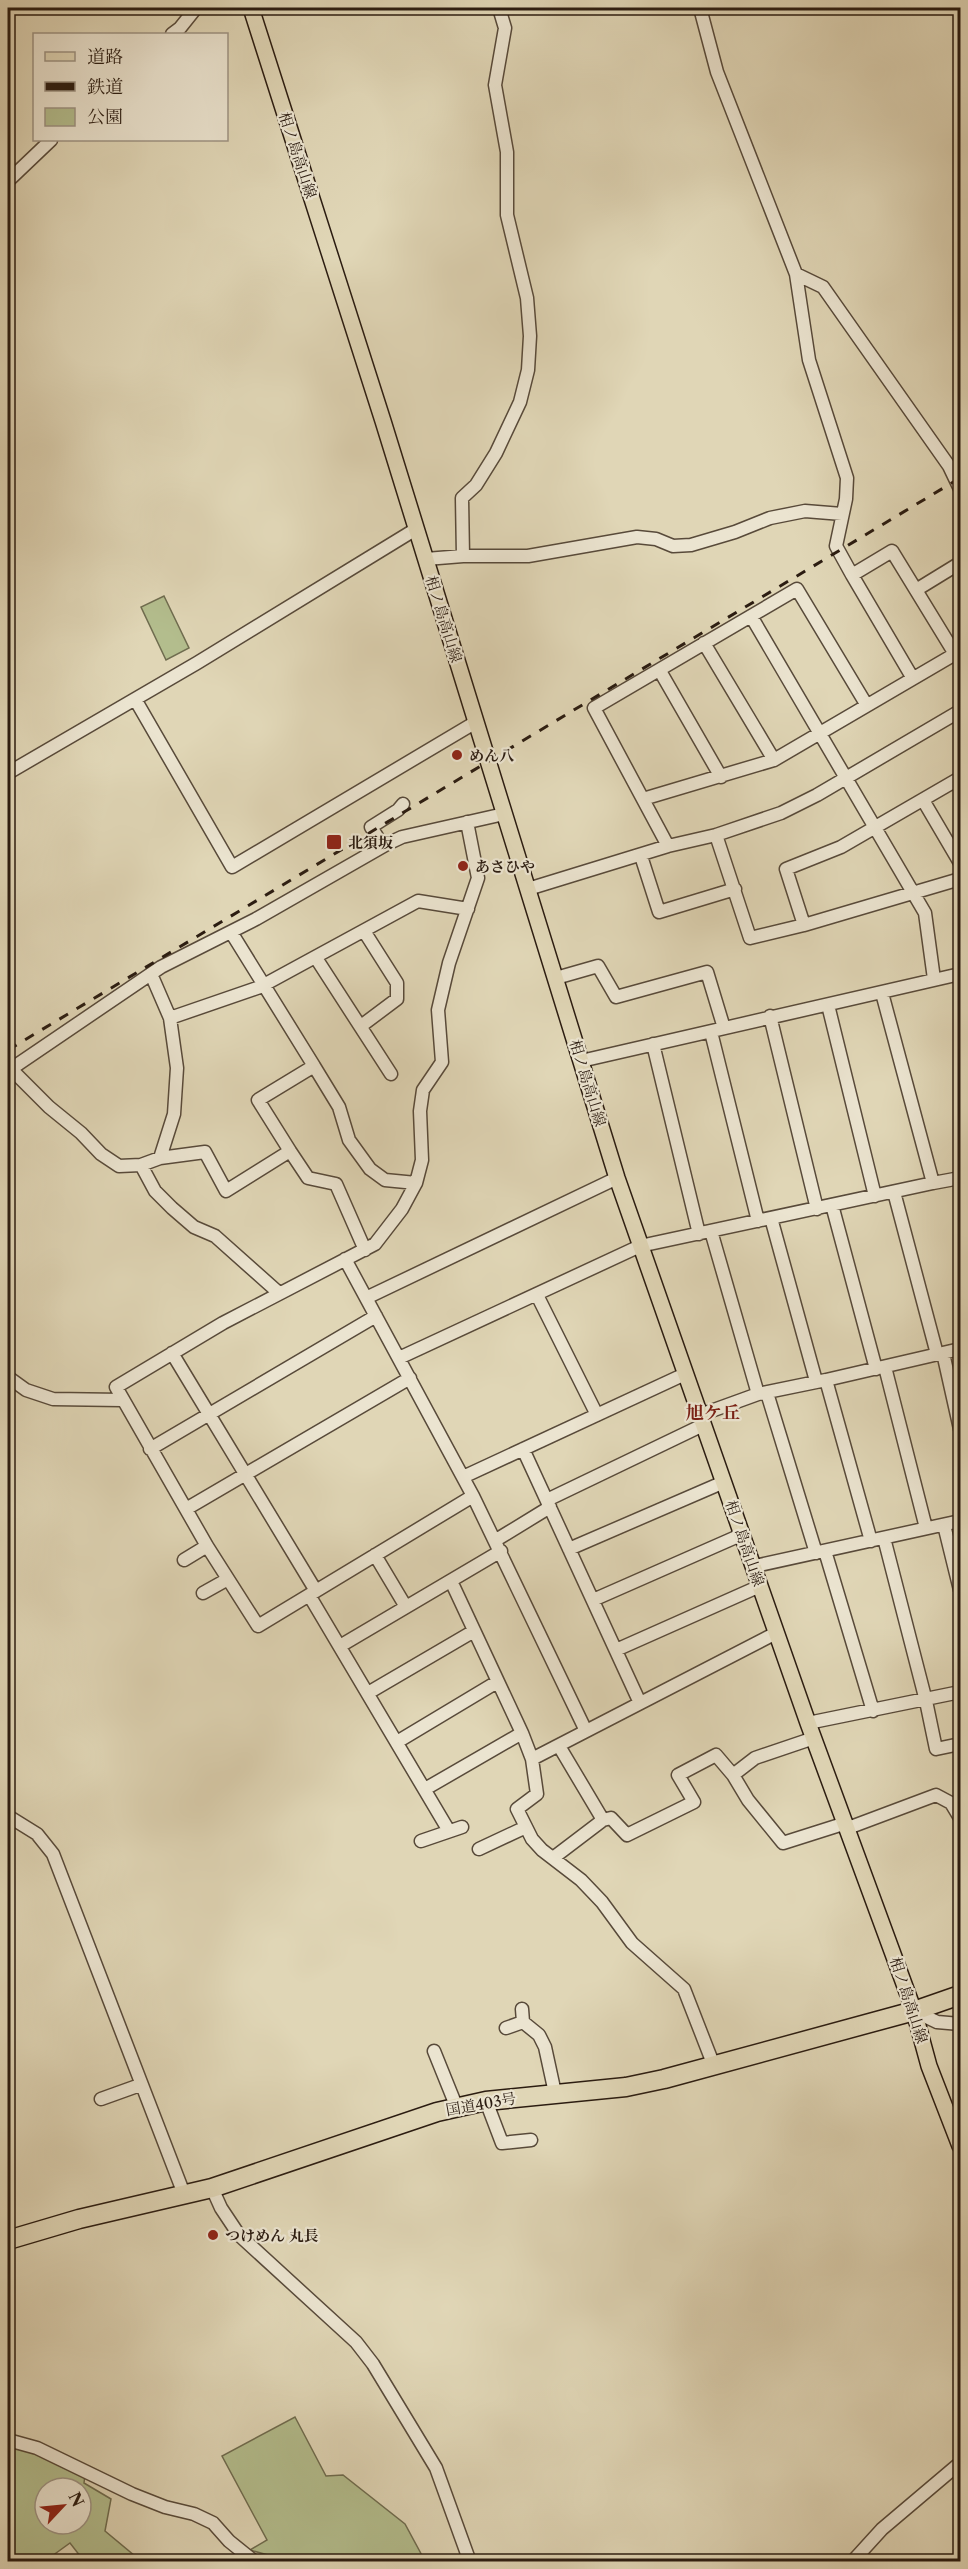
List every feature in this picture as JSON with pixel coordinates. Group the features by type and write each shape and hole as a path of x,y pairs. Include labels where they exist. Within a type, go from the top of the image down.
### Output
{"highway":[{"name":"国道403号","path":"8,2240 79,2219 212,2188 326,2148 456,2108 486,2101 626,2087 714,2066 960,1995"}],"main road":[{"name":"相ノ島高山線","path":"250,8 426,559 617,1178 776,1633 914,2010 930,2066 959,2140"}],"street":[{"path":"173,33 196,8"},
{"path":"463,556 462,498 476,485 496,453 520,402 528,370 530,336 527,298 507,215 507,152 495,85 504,28 499,8"},
{"path":"700,8 717,72 796,274 809,360 847,478 836,546 912,677"},
{"path":"8,181 50,141"},
{"path":"796,274 823,287 949,466 960,489"},
{"path":"426,559 463,556 528,556 637,537 656,539 673,546 692,545 770,518 805,510 842,513"},
{"path":"8,773 416,529"},
{"path":"643,799 774,760 912,677 955,654 892,551 852,575"},
{"path":"916,590 960,563"},
{"path":"668,846 594,708 797,589 866,704"},
{"path":"751,616 926,913 934,979"},
{"path":"704,643 774,760"},
{"path":"660,671 721,777"},
{"path":"135,699 232,867 476,722"},
{"path":"528,889 668,846 716,835 781,813 846,779 960,711"},
{"path":"804,925 786,869 841,847 960,778"},
{"path":"923,800 960,863"},
{"path":"383,846 371,826 398,810 403,804"},
{"path":"290,1151 226,1191 205,1152 160,1158 141,1165 119,1166 101,1154 9,1069 151,974 231,932 383,846 402,837 504,814"},
{"path":"467,822 478,878 448,963 438,1010 442,1062 423,1090 420,1111 422,1160 416,1183 388,1228 375,1244 279,1293 116,1387 207,1546 258,1626 473,1496"},
{"path":"716,835 750,938 804,925 960,879"},
{"path":"641,856 659,912 735,889"},
{"path":"170,1018 264,985 418,901 468,909"},
{"path":"361,1026 397,999 397,983 364,931"},
{"path":"231,932 339,1107 349,1140 370,1168 385,1180 416,1183"},
{"path":"316,958 391,1074"},
{"path":"556,978 598,966 616,997 707,972 724,1028"},
{"path":"151,974 170,1018 177,1068 174,1114 160,1158"},
{"path":"581,1060 960,974"},
{"path":"882,993 933,1183"},
{"path":"828,1005 875,1196"},
{"path":"770,1016 817,1209"},
{"path":"711,1032 765,1220 821,1381 871,1541"},
{"path":"653,1044 705,1232 821,1552 873,1710"},
{"path":"314,1066 258,1100 308,1178 336,1184 365,1250"},
{"path":"141,1165 155,1191 172,1208 194,1227 215,1236 279,1293"},
{"path":"366,1298 617,1178"},
{"path":"399,1358 640,1246 960,1178"},
{"path":"894,1192 960,1429"},
{"path":"832,1205 926,1528"},
{"path":"345,1259 473,1496 586,1731"},
{"path":"537,1294 597,1415"},
{"path":"150,1449 376,1316"},
{"path":"340,1646 451,1581 549,1504 701,1420 763,1393 960,1349"},
{"path":"172,1353 245,1474 313,1593 340,1646 449,1831"},
{"path":"463,1477 685,1374"},
{"path":"8,1377 26,1390 53,1399 122,1400"},
{"path":"186,1509 410,1378"},
{"path":"524,1449 640,1703"},
{"path":"569,1549 724,1482"},
{"path":"754,1566 960,1521"},
{"path":"944,1525 960,1590"},
{"path":"593,1600 742,1534"},
{"path":"884,1538 936,1749 960,1744"},
{"path":"184,1560 207,1546"},
{"path":"375,1555 406,1607"},
{"path":"203,1593 228,1579"},
{"path":"451,1581 532,1759 537,1794 517,1809 526,1827 542,1850 581,1880 602,1902 633,1943 684,1989 714,2066"},
{"path":"616,1650 760,1586"},
{"path":"368,1693 474,1631"},
{"path":"532,1759 776,1633"},
{"path":"397,1742 497,1682"},
{"path":"733,1775 755,1758 811,1731 873,1710 926,1701 960,1692"},
{"path":"425,1789 522,1733"},
{"path":"559,1746 603,1820"},
{"path":"554,1858 603,1820 611,1818 627,1835 694,1802 678,1775 713,1750 733,1775 748,1800 783,1843 847,1826 936,1795 956,1801 960,1818"},
{"path":"8,1816 37,1834 53,1854 87,1937 140,2085 184,2194"},
{"path":"421,1841 462,1827"},
{"path":"478,1849 526,1827"},
{"path":"914,2010 937,2022 960,2024"},
{"path":"506,2028 523,2015 539,2035 545,2047 555,2093"},
{"path":"434,2051 456,2108"},
{"path":"101,2099 140,2085"},
{"path":"486,2101 502,2143 531,2140"},
{"path":"212,2188 221,2208 239,2235 356,2342 373,2364 436,2468 470,2562"},
{"path":"8,2440 37,2448 132,2494 165,2507 194,2514 213,2523 229,2541 255,2562"},
{"path":"852,2562 882,2529 960,2463"}],"green space":[{"path":"164,596 189,648 166,660 141,607"},
{"path":"295,2417 326,2476 343,2475 405,2524 425,2561 289,2561 250,2550 267,2540 222,2456"},
{"path":"17,2438 85,2475 33,2476 33,2536 93,2536 93,2488 111,2499 105,2531 141,2561 84,2561 70,2543 45,2561 8,2561 8,2523 14,2516 8,2508 8,2446"}],"railway":[{"path":"8,1050 960,478"}],"place":[{"name":"めん八","path":"457,755"},
{"name":"北須坂","path":"334,842"},
{"name":"あさひや","path":"463,866"},
{"name":"つけめん 丸長","path":"213,2235"}],"district":[{"name":"旭ケ丘","path":"713,1413"}]}
